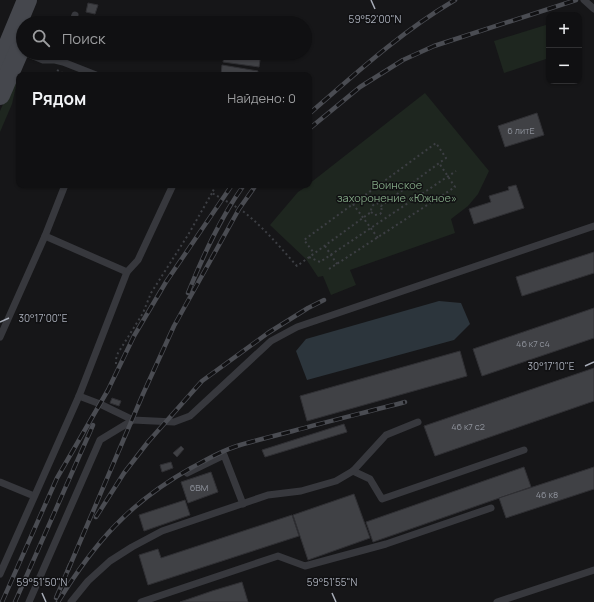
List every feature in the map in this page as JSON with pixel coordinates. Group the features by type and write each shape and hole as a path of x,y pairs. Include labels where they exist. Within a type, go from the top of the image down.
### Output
{"main road":[{"path":"20,16 27,0"},
{"path":"33,16 40,0"},
{"path":"0,65 16,26"},
{"path":"0,95 18,60"}],"lane":[{"path":"584,0 594,9"},
{"path":"64,60 90,72"},
{"path":"0,337 45,236 64,188"},
{"path":"0,574 79,396 127,272 138,260 171,188"},
{"path":"79,396 100,404 133,420 174,422 190,416 271,341 297,327 594,226"},
{"path":"45,236 127,272"},
{"path":"29,602 100,440 133,420"},
{"path":"71,602 104,566 132,547 162,531 268,495 301,491 336,481 353,471 386,436 418,422"},
{"path":"353,471 370,479 382,499 524,450"},
{"path":"187,473 224,455 243,504"},
{"path":"0,482 34,496"},
{"path":"141,602 278,556 305,566 386,544 491,508"},
{"path":"497,602 594,570"}],"path":[{"path":"314,253 304,240 436,143 446,158 381,206"},
{"path":"329,269 454,187 439,163"},
{"path":"309,257 320,262 456,171"},
{"path":"116,364 118,353 143,313 151,293 188,236 214,188"},
{"path":"212,193 239,209 253,220 272,238 297,266 371,212 373,205 377,203 381,206"},
{"path":"353,204 378,238"},
{"path":"371,212 375,215 380,214 382,212 381,206"},
{"path":"325,246 337,264"}],"green space":[{"path":"546,25 546,59 504,73 494,41"},
{"path":"16,75 16,86 12,104 0,132 0,111"},
{"name":"Воинское захоронение «Южное»","path":"425,93 489,171 478,194 468,206 451,219 455,233 350,270 356,285 331,295 323,276 318,277 306,259 270,225 298,192 304,188 312,188 312,182"}],"shaded area":[{"path":"439,301 461,303 470,324 454,340 307,380 296,351 306,339"}],"building":[{"path":"88,3 98,5 95,14 86,12"},
{"path":"223,60 260,60 259,67 223,62"},
{"path":"222,65 258,71 258,72 221,72"},
{"path":"537,113 544,135 505,147 498,126"},
{"path":"516,185 524,208 474,224 469,209 491,202 489,196 509,190 508,187"},
{"path":"594,252 594,273 522,296 516,277"},
{"path":"594,308 594,338 482,376 473,349"},
{"path":"460,351 467,376 307,421 300,396"},
{"path":"594,368 594,401 435,456 424,426"},
{"path":"112,398 121,401 119,406 110,403"},
{"path":"344,424 347,432 265,457 262,450"},
{"path":"181,446 184,449 177,457 173,453"},
{"path":"171,462 173,468 162,472 160,465"},
{"path":"524,467 531,487 373,542 366,522"},
{"path":"594,467 594,489 506,518 499,498"},
{"path":"211,472 218,492 188,503 181,482"},
{"path":"354,494 370,538 308,560 293,515"},
{"path":"185,500 190,515 144,531 139,515"},
{"path":"292,515 299,536 148,585 139,555 158,549 161,558"},
{"path":"242,582 248,602 180,602 212,591"}],"railway":[{"path":"312,111 398,39 416,25 455,0"},
{"path":"312,127 360,87 403,60 434,46 576,0"},
{"path":"2,602 57,478 108,390 134,336 166,282 230,188"},
{"path":"188,293 213,238 227,211 242,188"},
{"path":"68,570 143,394 174,326 239,209 254,188"},
{"path":"96,517 124,473 148,442 202,381 268,333 308,308 324,300"},
{"path":"58,602 100,542 115,526 149,495 191,468 219,453 237,446 405,402"},
{"path":"15,602 93,425"},
{"path":"56,598 70,565"}]}
